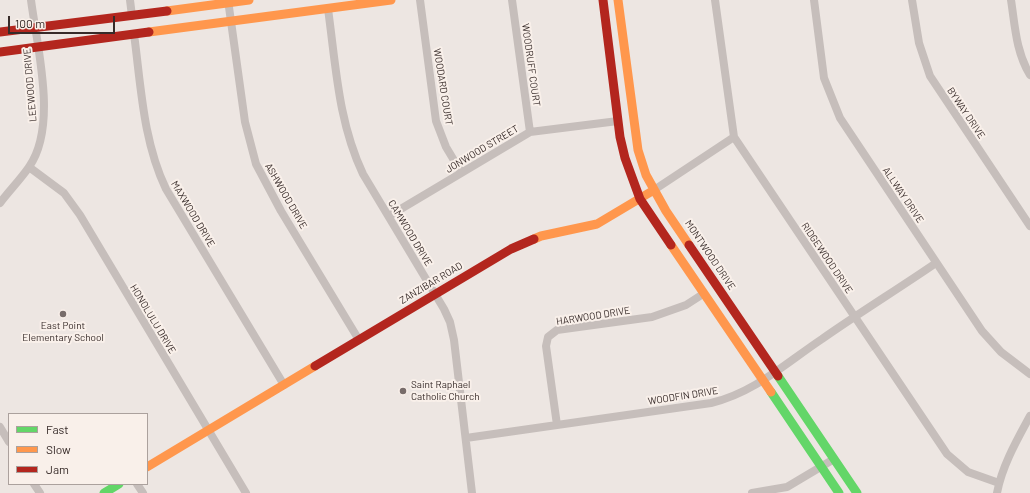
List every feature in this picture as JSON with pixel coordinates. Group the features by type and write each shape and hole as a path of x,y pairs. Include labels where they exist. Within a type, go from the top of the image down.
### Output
{"main road":[{"path":"0,32 249,0"},
{"path":"0,52 391,0"},
{"path":"603,0 618,121 625,158 640,199 839,493"},
{"name":"MONTWOOD DRIVE","path":"618,0 638,150 644,169 654,190 857,493"},
{"name":"ZANZIBAR ROAD","path":"148,466 359,340 434,293 523,242 541,236 597,224 613,216 654,190"},
{"path":"104,493 117,485"}],"street":[{"name":"LEEWOOD DRIVE","path":"0,203 29,167 42,136 45,121 31,0"},
{"path":"130,0 132,16"},
{"name":"WOODARD COURT","path":"420,0 436,121 446,147 461,172"},
{"name":"WOODRUFF COURT","path":"512,0 530,132"},
{"name":"RIDGEWOOD DRIVE","path":"715,0 734,137 947,454 968,472 999,483"},
{"name":"ALLWAY DRIVE","path":"814,0 824,78 833,105 848,131 990,341 1009,359 1030,374"},
{"name":"BYWAY DRIVE","path":"912,0 919,43 930,76 1030,226"},
{"path":"1011,0 1017,42 1022,60 1030,75"},
{"name":"ASHWOOD DRIVE","path":"228,2 248,137 256,164 281,211 359,340"},
{"name":"CAMWOOD DRIVE","path":"328,9 341,110 347,134 363,174 444,309 452,330 472,493"},
{"name":"MAXWOOD DRIVE","path":"134,34 145,118 158,172 173,202 284,385"},
{"name":"JONWOOD STREET","path":"389,216 530,132 618,121"},
{"name":"ZANZIBAR ROAD","path":"654,190 734,137"},
{"name":"HONOLULU DRIVE","path":"29,167 64,193 80,215 246,493"},
{"name":"WOODFIN DRIVE","path":"466,438 711,403 733,396 776,372 823,338 936,263"},
{"name":"HARWOOD DRIVE","path":"557,425 546,346 550,335 557,330 662,314 686,305 703,294"},
{"path":"997,493 999,483 1030,416"},
{"path":"0,427 8,440"},
{"path":"752,493 787,487 834,460"}],"traffic: fast":[{"path":"778,376 857,493"},
{"path":"771,392 839,493"},
{"path":"104,493 117,485"}],"traffic: slow":[{"path":"167,11 249,0"},
{"path":"149,32 391,0"},
{"path":"618,0 638,150 646,175 666,211 689,245"},
{"path":"534,239 541,236 597,224 654,190"},
{"path":"671,245 771,392"},
{"path":"148,466 315,366"}],"traffic: jam":[{"path":"603,0 620,137 625,158 640,199 671,245"},
{"path":"0,32 167,11"},
{"path":"0,52 149,32"},
{"path":"315,366 511,249 534,239"},
{"path":"689,245 778,376"}],"place":[{"name":"East Point Elementary School","path":"63,314"},
{"name":"Saint Raphael Catholic Church","path":"403,391"}]}
